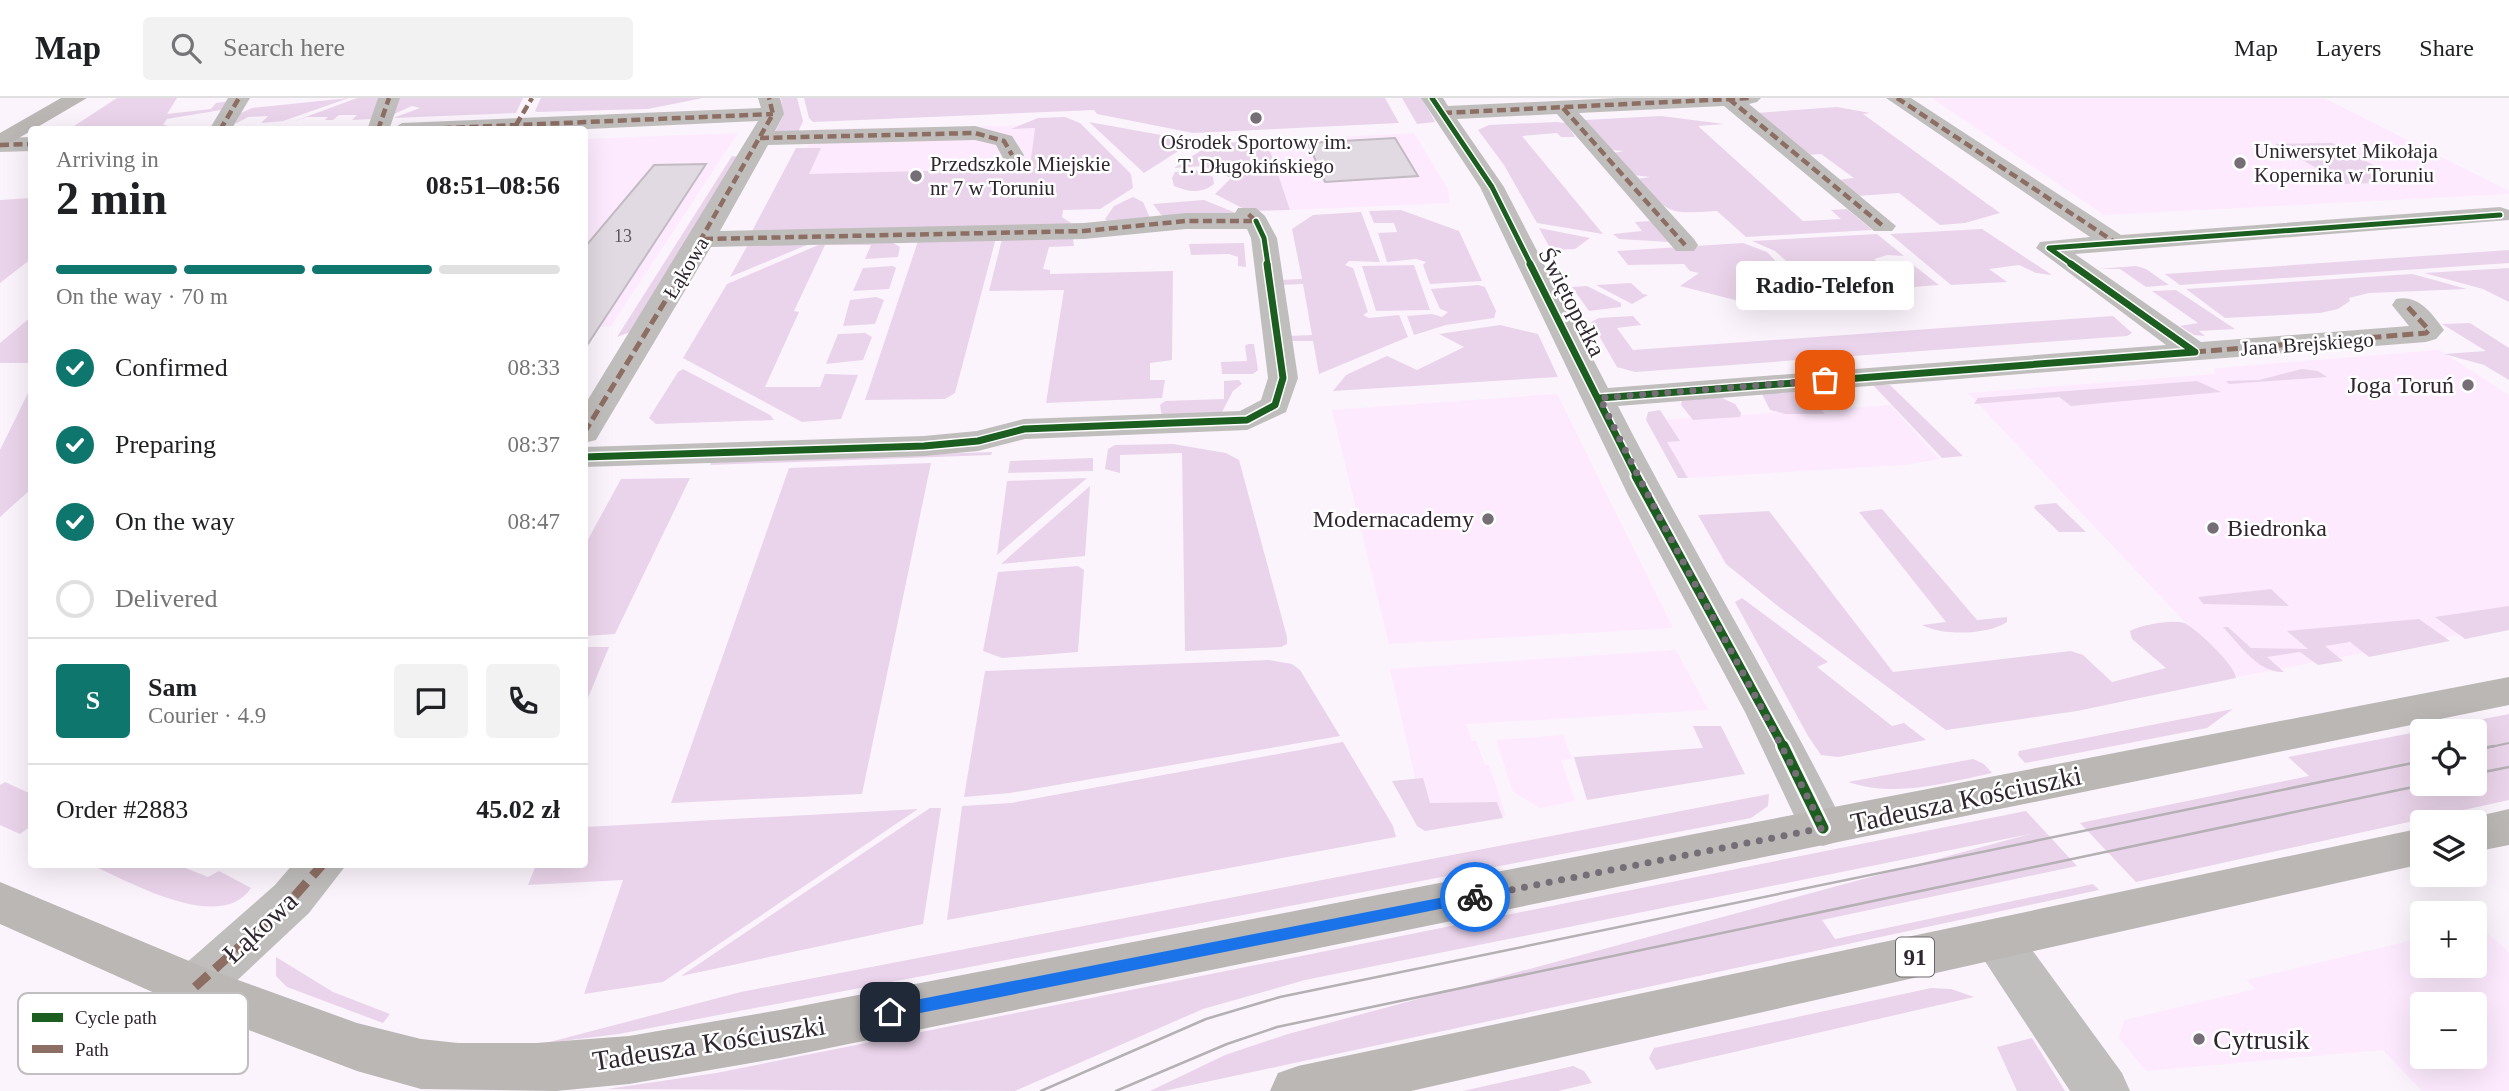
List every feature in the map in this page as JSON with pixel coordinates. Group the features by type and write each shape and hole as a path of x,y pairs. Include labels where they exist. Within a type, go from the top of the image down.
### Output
{"main road":[{"path":"0,117 34,98"},
{"path":"30,126 76,98"},
{"path":"0,144 28,127"},
{"name":"Tadeusza Kościuszki","path":"248,1007 357,1047 421,1064 548,1079 629,1060 780,1034 2509,691"},
{"path":"2487,831 2509,827"},
{"name":"91","path":"1298,1091 2410,849"},
{"name":"Tadeusza Kościuszki","path":"0,902 211,993"}],"street":[{"path":"222,126 239,98"},
{"path":"379,126 388,98"},
{"path":"516,125 532,98"},
{"path":"1897,98 2116,243"},
{"path":"1438,106 1563,108 1628,101 1739,99 1883,226"},
{"name":"Świętopełka","path":"1438,106 1492,187 1600,398 1646,495 1766,712 1823,828"},
{"path":"1563,108 1685,245"},
{"path":"493,126 767,117 995,136 1007,142 1012,149 1012,155"},
{"name":"Łąkowa","path":"588,427 704,239 767,117"},
{"path":"0,144 28,144"},
{"path":"2195,352 2049,248 2500,215"},
{"path":"588,457 924,446 978,442 1024,429 1247,420 1275,405 1283,378 1264,238 1251,217 1098,230 704,239"},
{"name":"Jana Brejskiego","path":"1600,398 2419,334 2429,330 2406,305"},
{"name":"Łąkowa","path":"195,987 292,899 319,868"},
{"path":"1996,940 2102,1091"}],"shaded area":[{"path":"117,98 177,98 167,114 211,109 216,103 231,101 227,109 167,119 163,125 166,126 74,126"},
{"path":"349,98 283,121 261,123 268,116 248,117 235,124 241,113 252,108"},
{"path":"357,98 379,98 371,119 352,120 357,115 339,115 333,120 325,120 328,117 307,117 292,122"},
{"path":"393,98 523,98 516,113 393,118 420,108 412,106 392,115"},
{"path":"541,98 703,98 648,109 537,112 535,111"},
{"path":"781,98 797,98 803,121 798,132 775,132 783,116"},
{"name":"Ośrodek Sportowy im. T. Długokińskiego","path":"804,98 1385,98 1399,123 1193,133 1097,114 1094,110 813,122 809,118"},
{"path":"1402,98 1422,98 1435,122 1417,124"},
{"path":"1932,98 2324,98 2509,191 2509,194 2104,215"},
{"path":"1837,107 1870,113 1863,114 2000,213 1965,223 1940,225 1899,193 1858,196 1838,180 1854,178 1821,154 1806,155 1756,113"},
{"path":"1661,116 1724,124 1698,126 1803,221 1841,219 1831,210 1847,209 1872,230 1746,237 1717,211 1671,210 1637,179 1650,177 1633,175 1612,153 1624,151 1609,150 1584,120"},
{"name":"Przedszkole Miejskie nr 7 w Toruniu","path":"1065,117 1080,123 1131,174 1133,188 1100,209 1063,210 1062,217 1071,223 1065,227 750,235 796,148 821,148 809,174 963,170 965,165 987,165 989,160 1031,159 1035,128 1011,129 1038,118"},
{"path":"1089,122 1194,141 1144,173"},
{"path":"1566,123 1575,137 1561,137 1557,133 1522,136 1603,234 1537,223 1504,165 1478,130 1489,125"},
{"name":"Przedszkole Miejskie nr 7 w Toruniu","path":"1046,125 1036,224 758,230 818,129"},
{"path":"738,133 611,326 600,327 592,338 588,339 588,139"},
{"path":"1414,133 1448,189 1450,203 1290,210 1266,141"},
{"path":"1277,139 1267,142 1290,210 1248,211 1215,194 1231,178 1203,166 1174,168 1211,144"},
{"path":"2332,143 2405,182 2344,184 2275,144"},
{"path":"732,156 738,157 630,332 617,337"},
{"path":"1195,170 1213,177 1214,184 1195,191 1174,186 1172,178 1175,172"},
{"path":"1133,197 1143,202 1150,218 1108,222 1105,219 1114,206"},
{"path":"28,198 28,261 0,283 0,200"},
{"path":"1204,200 1241,215 1162,216 1153,204"},
{"path":"1401,210 1459,231 1482,281 1430,284 1423,265 1426,262 1416,259 1387,262 1378,233 1397,232 1394,223 1374,223 1369,211"},
{"path":"1361,212 1380,262 1349,261 1345,265 1353,268 1368,312 1363,315 1369,318 1399,315 1408,337 1319,374 1313,341 1289,341 1289,336 1312,335 1303,284 1281,285 1280,280 1302,279 1292,229 1313,215"},
{"path":"1652,221 1670,242 1619,239 1613,234 1642,231 1635,222"},
{"path":"1539,228 1590,238 1575,249 1551,250"},
{"path":"1982,229 2052,275 2036,273 2019,265 1989,269 2007,282 1951,285 1890,234"},
{"path":"997,234 955,393 945,399 865,400 919,238"},
{"path":"1877,234 1904,256 1887,255 1874,259 1883,266 1912,264 1939,285 1823,294 1775,251 1752,241"},
{"path":"1002,239 1073,239 1074,246 1049,247 1043,269 1050,270 1050,274 1173,271 1172,360 1150,363 1150,380 1165,380 1162,398 1046,403 1064,290 989,291"},
{"path":"750,241 814,242 730,277"},
{"path":"890,241 900,247 898,257 865,259 871,245 825,245 794,311 799,312 765,387 820,387 825,374 858,375 841,419 802,422 683,358 727,284 823,243"},
{"path":"1244,243 1246,267 1238,266 1238,257 1229,254 1191,255 1189,244"},
{"path":"1743,243 1767,252 1808,295 1739,301 1680,286 1699,273 1690,271 1684,264 1628,265 1617,251"},
{"path":"2509,250 2509,263 2180,285 2165,274"},
{"path":"1414,265 1430,310 1376,311 1362,266"},
{"path":"2136,266 2146,269 2169,285 2146,287 2120,269 2098,269"},
{"path":"863,268 896,268 889,289 853,291"},
{"path":"2509,268 2509,302 2483,289 2424,273"},
{"path":"2412,274 2467,289 2369,293 2349,298 2350,301 2338,309 2320,313 2225,318 2186,289"},
{"path":"1631,283 1648,295 1632,304 1596,285"},
{"path":"1478,285 1485,287 1496,311 1494,318 1446,325 1414,335 1407,316 1432,314 1442,317 1448,312 1440,309 1431,289"},
{"path":"1587,286 1621,303 1621,307 1589,311 1572,287"},
{"path":"2176,290 2235,329 2199,331 2205,336 2194,335 2180,326 2198,323 2152,291"},
{"path":"876,297 884,300 875,324 843,326 850,300"},
{"path":"1633,316 1641,325 1617,328 1633,350 2113,316 2132,333 2127,336 1635,372 1617,367 1591,322 1599,318"},
{"path":"28,320 28,363 0,363 0,343"},
{"path":"2470,323 2509,348 2509,380 2484,365 2444,354 2486,351 2442,324"},
{"path":"1500,325 1538,334 1558,377 1333,391 1346,375 1387,356 1417,370 1464,347 1439,334"},
{"path":"865,333 872,337 863,360 826,364 838,334"},
{"path":"1254,344 1258,370 1253,374 1222,374 1221,362 1247,361 1245,346"},
{"path":"2439,350 2509,395 2509,625 2237,677 1968,393 2215,374 2214,369 2218,368"},
{"path":"683,369 770,415 774,420 656,424 649,418 678,372"},
{"path":"2302,369 2318,371 2327,377 2229,384 2226,381 2259,380"},
{"path":"1239,380 1242,384 1233,391 1221,414 1162,417 1160,405 1165,401 1224,399 1224,381"},
{"path":"2197,381 2221,392 2071,406 2059,397 1974,404 1978,398"},
{"path":"1873,385 1890,385 1963,456 1942,458"},
{"path":"1797,391 1806,394 1825,414 1786,414 1770,410 1762,394"},
{"path":"28,393 28,492 0,517 0,450"},
{"name":"Modernacademy","path":"1557,394 1673,628 1389,644 1332,410"},
{"path":"1720,397 1735,404 1741,413 1740,417 1693,420 1681,405 1682,400"},
{"path":"1890,405 1939,459 1905,465 1688,478 1666,441 1662,420"},
{"path":"1660,410 1680,441 1667,442 1688,478 1678,478 1646,420 1648,412"},
{"path":"1173,444 1226,453 1239,460 1287,644 1281,647 1185,651 1182,453 1120,455 1120,473 1105,469 1108,449 1115,445"},
{"path":"992,452 991,455 710,465 712,461"},
{"path":"1093,458 1093,471 1008,473 1010,461"},
{"path":"931,463 862,794 671,803 789,468"},
{"path":"690,478 615,634 588,636 588,540 621,479"},
{"path":"1087,478 997,555 1007,481"},
{"path":"1090,486 1085,556 1001,564"},
{"path":"2056,503 2086,532 2059,532 2034,508 2036,505"},
{"path":"1882,509 1977,620 2007,617 2007,622 1977,632 1941,631 1922,625 1946,622 1859,512"},
{"path":"1769,511 1893,672 2071,651 2083,655 2112,682 2166,668 2132,639 2130,631 2172,622 2190,626 2206,639 2230,665 2236,678 2077,711 1946,730 1779,607 1726,564 1698,515"},
{"path":"1078,566 1084,570 1078,652 1002,658 983,651 998,572"},
{"path":"2271,589 2289,606 2203,604 2198,597"},
{"path":"1742,598 1828,662 1817,667 1892,726 1904,723 1926,740 1838,757 1821,755 1735,602"},
{"path":"2509,606 2509,630 2465,639 2435,617"},
{"path":"2419,619 2450,641 2369,657 2350,642 2325,646 2343,661 2318,665 2300,652 2267,657 2284,672 2266,668 2258,663 2223,627 2228,627 2251,648 2308,649 2287,631"},
{"path":"588,647 609,647 588,698"},
{"path":"1676,650 1708,710 1466,724 1485,765 1489,765 1506,816 1427,829 1390,669"},
{"path":"1269,660 1292,664 1300,670 1340,736 1010,793 964,797 985,671"},
{"path":"2233,709 2207,728 2025,763 2018,755 2019,751"},
{"path":"2509,714 2509,800 2464,810 2410,810 2410,822 2136,882 2080,823 2309,776 2288,757 2410,733 2410,796 2487,796 2487,719 2483,719"},
{"path":"1693,726 1721,726 1745,774 1587,800 1574,757 1703,748"},
{"path":"1563,735 1572,759 1561,760 1575,801 1540,808 1513,792 1496,740"},
{"path":"1343,742 1393,826 1396,837 947,920 962,806 1011,803"},
{"path":"1973,759 1984,764 1992,773 1902,789 1866,787 1848,782"},
{"path":"1423,778 1430,803 1497,802 1503,818 1425,831 1417,826 1392,781"},
{"path":"5,782 28,793 28,828 20,834 0,825 0,785"},
{"path":"1769,794 1768,806 1751,818 619,1034 546,1043 741,992"},
{"path":"930,808 941,808 923,924 681,976"},
{"path":"918,809 663,982 584,994 623,880 528,885 535,868 588,868 588,827"},
{"path":"2026,811 2077,866 1822,920 1835,939 2093,884 2099,890 1164,1091 1150,1091 1225,1055 1288,1034 2030,834 1305,980 1203,1009 1015,1091 607,1089 716,1073"},
{"path":"98,868 186,868 208,877 219,871 251,888 237,901 218,906 173,900"},
{"path":"2487,933 2509,952 2509,1091 2422,1091 2383,1050 2146,1071 2119,1038 2124,1020 2256,989 2246,980 2410,941 2410,978 2487,978"},
{"path":"276,957 333,992 390,1014 383,1023 287,987 276,976"},
{"path":"1931,988 1951,989 1974,997 1656,1070 1649,1058 1654,1048"},
{"path":"2032,1038 2065,1091 2017,1091 1997,1047"},
{"path":"1573,1066 1584,1071 1592,1083 1558,1091 1463,1091"}],"building":[{"path":"1395,138 1418,176 1325,182 1308,143"},
{"path":"706,164 588,344 588,243 654,165"}],"tram line":[{"path":"2487,748 2509,743"},
{"path":"2487,747 2494,746"},
{"path":"1041,1091 1206,1019 1280,997 2410,763"},
{"path":"2487,771 2509,767"},
{"path":"1116,1091 1227,1044 1277,1027 2410,788"}],"marked path":[{"path":"222,126 239,98"},
{"path":"379,126 389,98"},
{"path":"516,125 532,98"},
{"path":"588,426 751,155 773,114 769,98"},
{"path":"1443,113 1750,98"},
{"path":"1897,98 2116,243"},
{"path":"1729,99 1883,226"},
{"path":"1563,108 1685,245"},
{"path":"495,126 773,114"},
{"path":"760,138 975,133 1004,141 1011,149 1012,155"},
{"path":"0,145 28,144"},
{"path":"704,239 1084,231 1126,229 1186,221 1256,221 1247,213"},
{"path":"2195,352 2426,333 2429,330 2406,305"},
{"path":"195,987 292,899 319,868"}],"cycle path":[{"path":"1432,98 1492,187 1646,495 1766,712 1823,828"},
{"path":"1600,398 2195,352 2049,248 2500,215"},
{"path":"588,457 924,446 978,441 1024,429 1247,420 1275,405 1283,378 1264,238 1256,221"}],"way so far":[{"path":"1475,897 1823,828 1766,712 1646,495 1600,398 1825,380"}],"place":[{"name":"Ośrodek Sportowy im. T. Długokińskiego","path":"1256,118"},
{"name":"Uniwersytet Mikołaja Kopernika w Toruniu","path":"2240,163"},
{"name":"Przedszkole Miejskie nr 7 w Toruniu","path":"916,176"},
{"name":"Radio-Telefon","path":"1825,380"},
{"name":"Joga Toruń","path":"2468,385"},
{"name":"Modernacademy","path":"1488,519"},
{"name":"Biedronka","path":"2213,528"},
{"name":"Cytrusik","path":"2199,1039"}],"route":[{"path":"890,1012 1475,897"}]}
